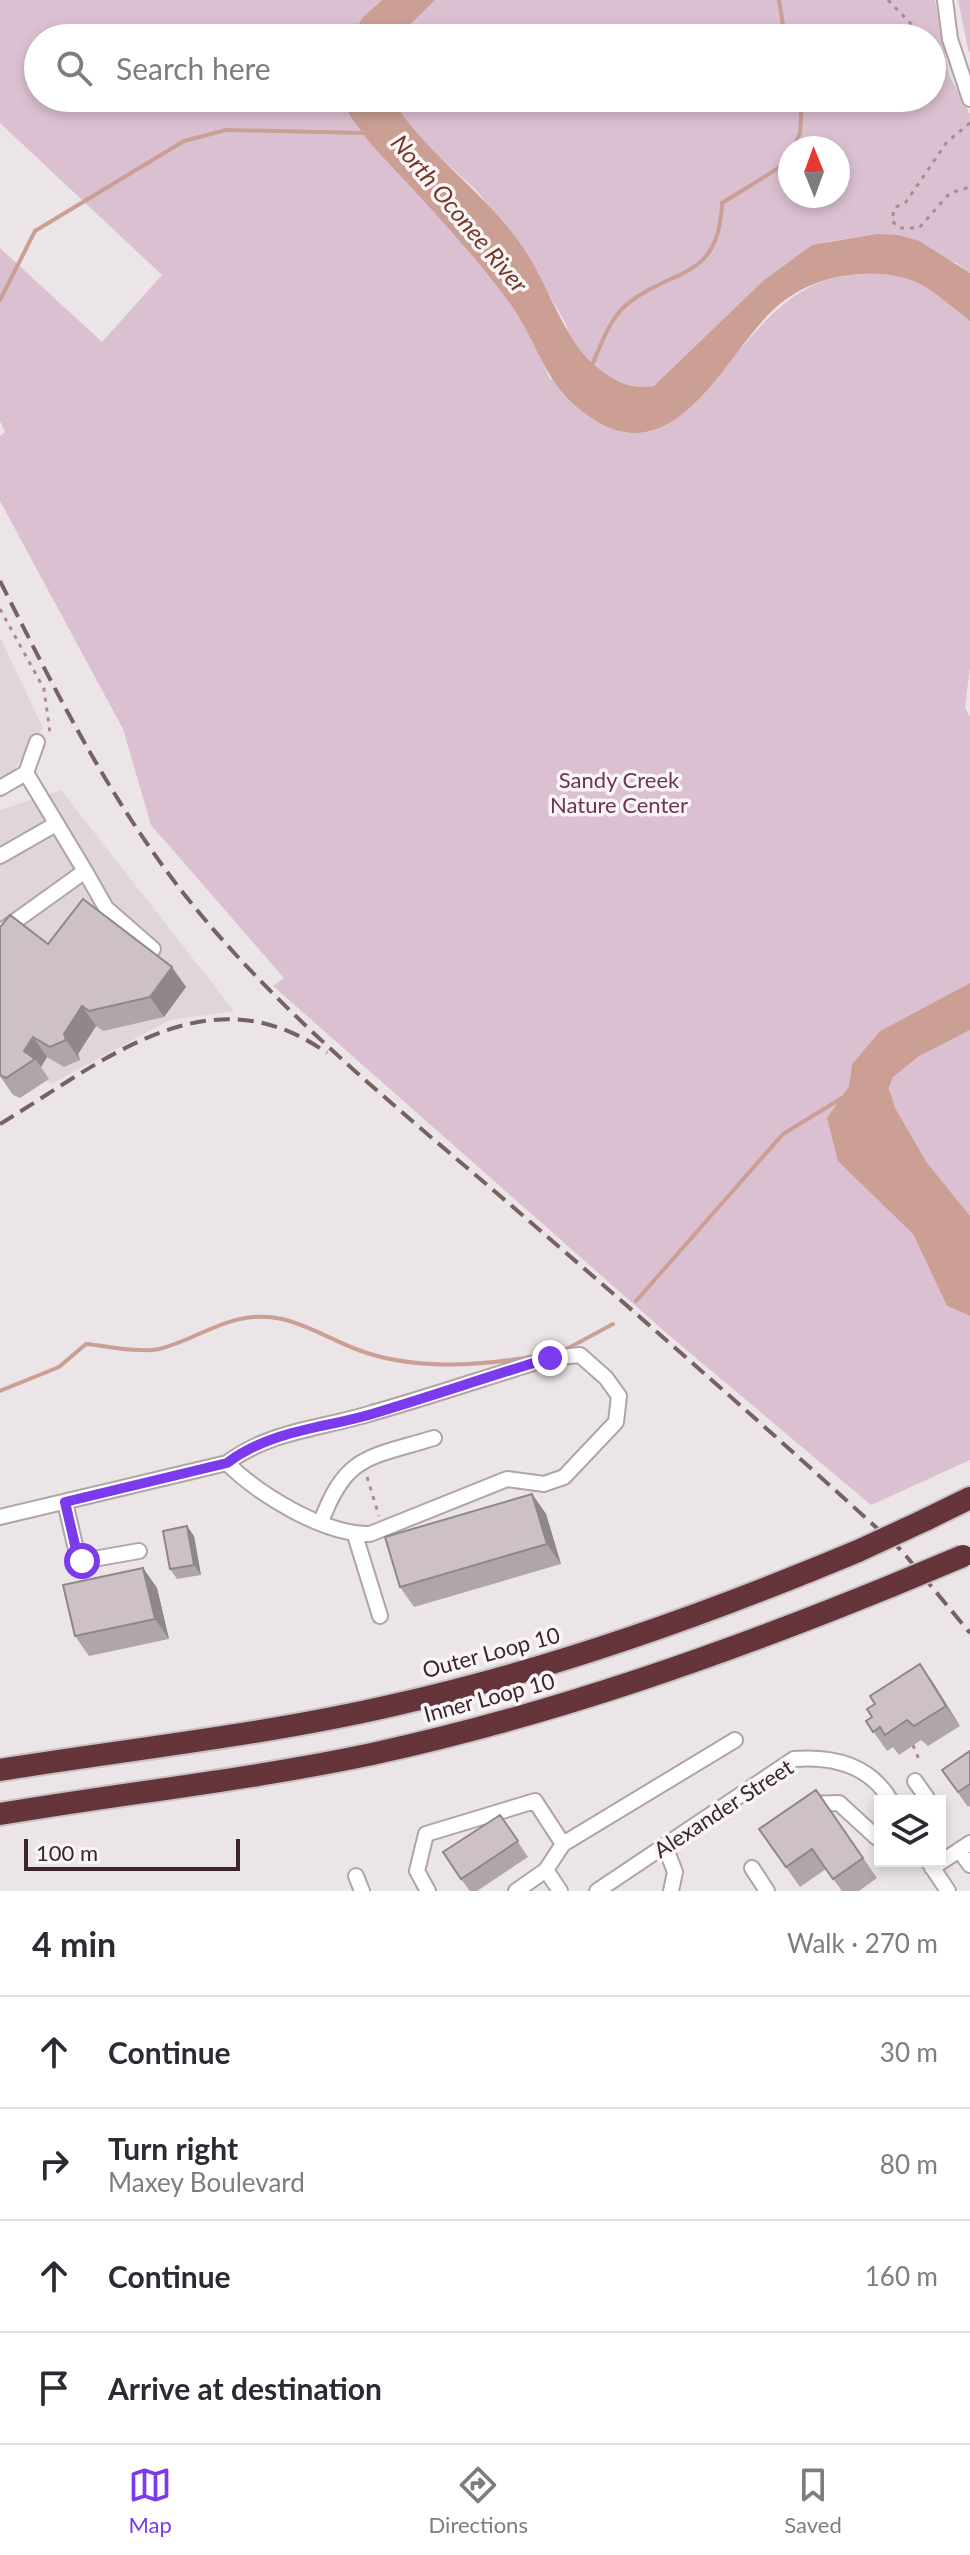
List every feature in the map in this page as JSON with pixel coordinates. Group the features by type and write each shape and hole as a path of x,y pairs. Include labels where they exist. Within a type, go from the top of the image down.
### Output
{"highway":[{"name":"Outer Loop 10","path":"0,1770 280,1727 449,1692 669,1626 858,1551 970,1498"},
{"name":"Inner Loop 10","path":"0,1814 262,1774 458,1733 667,1672 966,1555"}],"street":[{"path":"945,0 950,39 970,99"},
{"path":"0,788 26,773 37,742"},
{"path":"26,773 106,908 153,949"},
{"path":"0,856 56,824"},
{"path":"0,932 85,871"},
{"path":"0,1517 227,1463 248,1446 273,1436 369,1415 550,1358 580,1355 606,1378 619,1396 616,1422 564,1477 544,1484 507,1479 383,1531 355,1535 321,1522 252,1488 227,1463"},
{"path":"321,1522 333,1489 352,1466 434,1438"},
{"path":"65,1502 78,1558 82,1561 139,1551"},
{"path":"355,1535 380,1616"},
{"path":"516,1891 546,1870 563,1844 735,1740"},
{"name":"Alexander Street","path":"597,1891 794,1759 823,1757 842,1761 865,1773 885,1795"},
{"path":"915,1781 925,1795"},
{"path":"428,1891 417,1871 426,1834 535,1801 563,1844"},
{"path":"806,1804 839,1803 874,1835"},
{"path":"665,1846 675,1872 671,1891"},
{"path":"946,1856 965,1847 970,1865"},
{"path":"931,1867 941,1889"},
{"path":"752,1868 767,1891"},
{"path":"546,1870 560,1891"},
{"path":"356,1876 362,1891"}],"path":[{"path":"888,0 911,24"},
{"path":"970,123 947,142 906,202 894,208 892,221 899,228 919,228 950,193 970,187"},
{"path":"0,609 44,689 49,735 37,742"},
{"path":"363,1461 383,1531"},
{"path":"913,1745 920,1762"}],"shaded area":[{"path":"0,637 43,728 6,781 0,784"},
{"path":"61,790 234,1011 170,1020 51,1084 0,1044 0,810"}],"green space":[{"name":"Sandy Creek Nature Center","path":"0,0 382,0 359,24 24,24 24,112 348,112 369,142 520,292 531,337 550,379 693,403 766,320 786,302 808,288 833,278 876,274 916,282 970,321 970,668 965,707 970,718 970,983 880,1031 852,1064 849,1086 827,1118 889,1209 913,1234 947,1306 970,1316 970,1460 871,1505 671,1337 273,986 284,978 151,825 123,729 0,501 0,436 5,432 0,421 0,248 102,342 162,275 0,123"},
{"path":"435,0 935,0 939,24 405,24"},
{"path":"958,0 970,0 970,54 968,49"},
{"path":"946,59 949,75 970,114 970,273 956,263 876,234 827,242 677,378 622,415 591,405 566,324 517,239 475,189 427,146 397,112 946,112"},
{"path":"970,1030 970,1216 918,1150 895,1109 890,1092 892,1079 906,1063"}],"water":[{"path":"382,0 435,0 410,24 359,24"},
{"name":"North Oconee River","path":"348,112 401,112 513,233 584,355 601,371 622,383 636,387 654,386 763,281 812,245 876,234 898,235 919,241 970,273 970,321 931,290 903,278 869,274 826,280 793,294 774,309 698,400 676,419 653,430 627,432 598,422 565,396 545,367 520,319 493,281 369,142"},
{"path":"970,983 970,1030 919,1056 893,1077 889,1088 895,1108 927,1163 970,1216 970,1316 947,1306 913,1234 838,1161 827,1118 849,1086 852,1064 880,1031"}],"building":[{"path":"83,899 172,967 150,997 89,1011 82,1006 64,1034 66,1040 50,1047 33,1037 24,1051 35,1059 6,1078 0,1075 0,927 10,915 48,944"},
{"path":"532,1494 547,1544 400,1587 385,1537"},
{"path":"187,1526 194,1565 170,1569 163,1531"},
{"path":"143,1568 155,1619 75,1636 63,1585"},
{"path":"920,1664 946,1706 914,1726 907,1720 885,1735 880,1727 873,1732 866,1721 872,1717 867,1709 875,1704 870,1696"},
{"path":"970,1751 970,1784 958,1792 942,1770"},
{"path":"816,1790 863,1858 833,1879 812,1849 786,1867 759,1829"},
{"path":"500,1815 518,1841 461,1879 443,1852"}],"waterway":[{"path":"779,0 783,24"},
{"path":"799,136 801,112"},
{"path":"0,300 35,231 184,141 226,130 363,133 363,128"},
{"path":"592,365 620,311 643,293 702,260 712,247 719,229 722,203 778,168"},
{"path":"636,1301 783,1134 847,1095"},
{"path":"0,1391 59,1367 86,1344 132,1350 159,1349 217,1326 247,1318 282,1319 361,1351 424,1364 489,1363 531,1357"},
{"path":"563,1351 613,1324"}],"railway":[{"path":"0,581 62,702 131,820 184,894 219,936 294,1015 375,1089 651,1327 902,1551 970,1633"},
{"path":"0,1124 117,1052 157,1034 198,1022 240,1020 283,1029 327,1053"}],"route":[{"path":"82,1561 78,1558 65,1502 155,1483 227,1463 248,1446 273,1436 369,1415 550,1358"}]}
